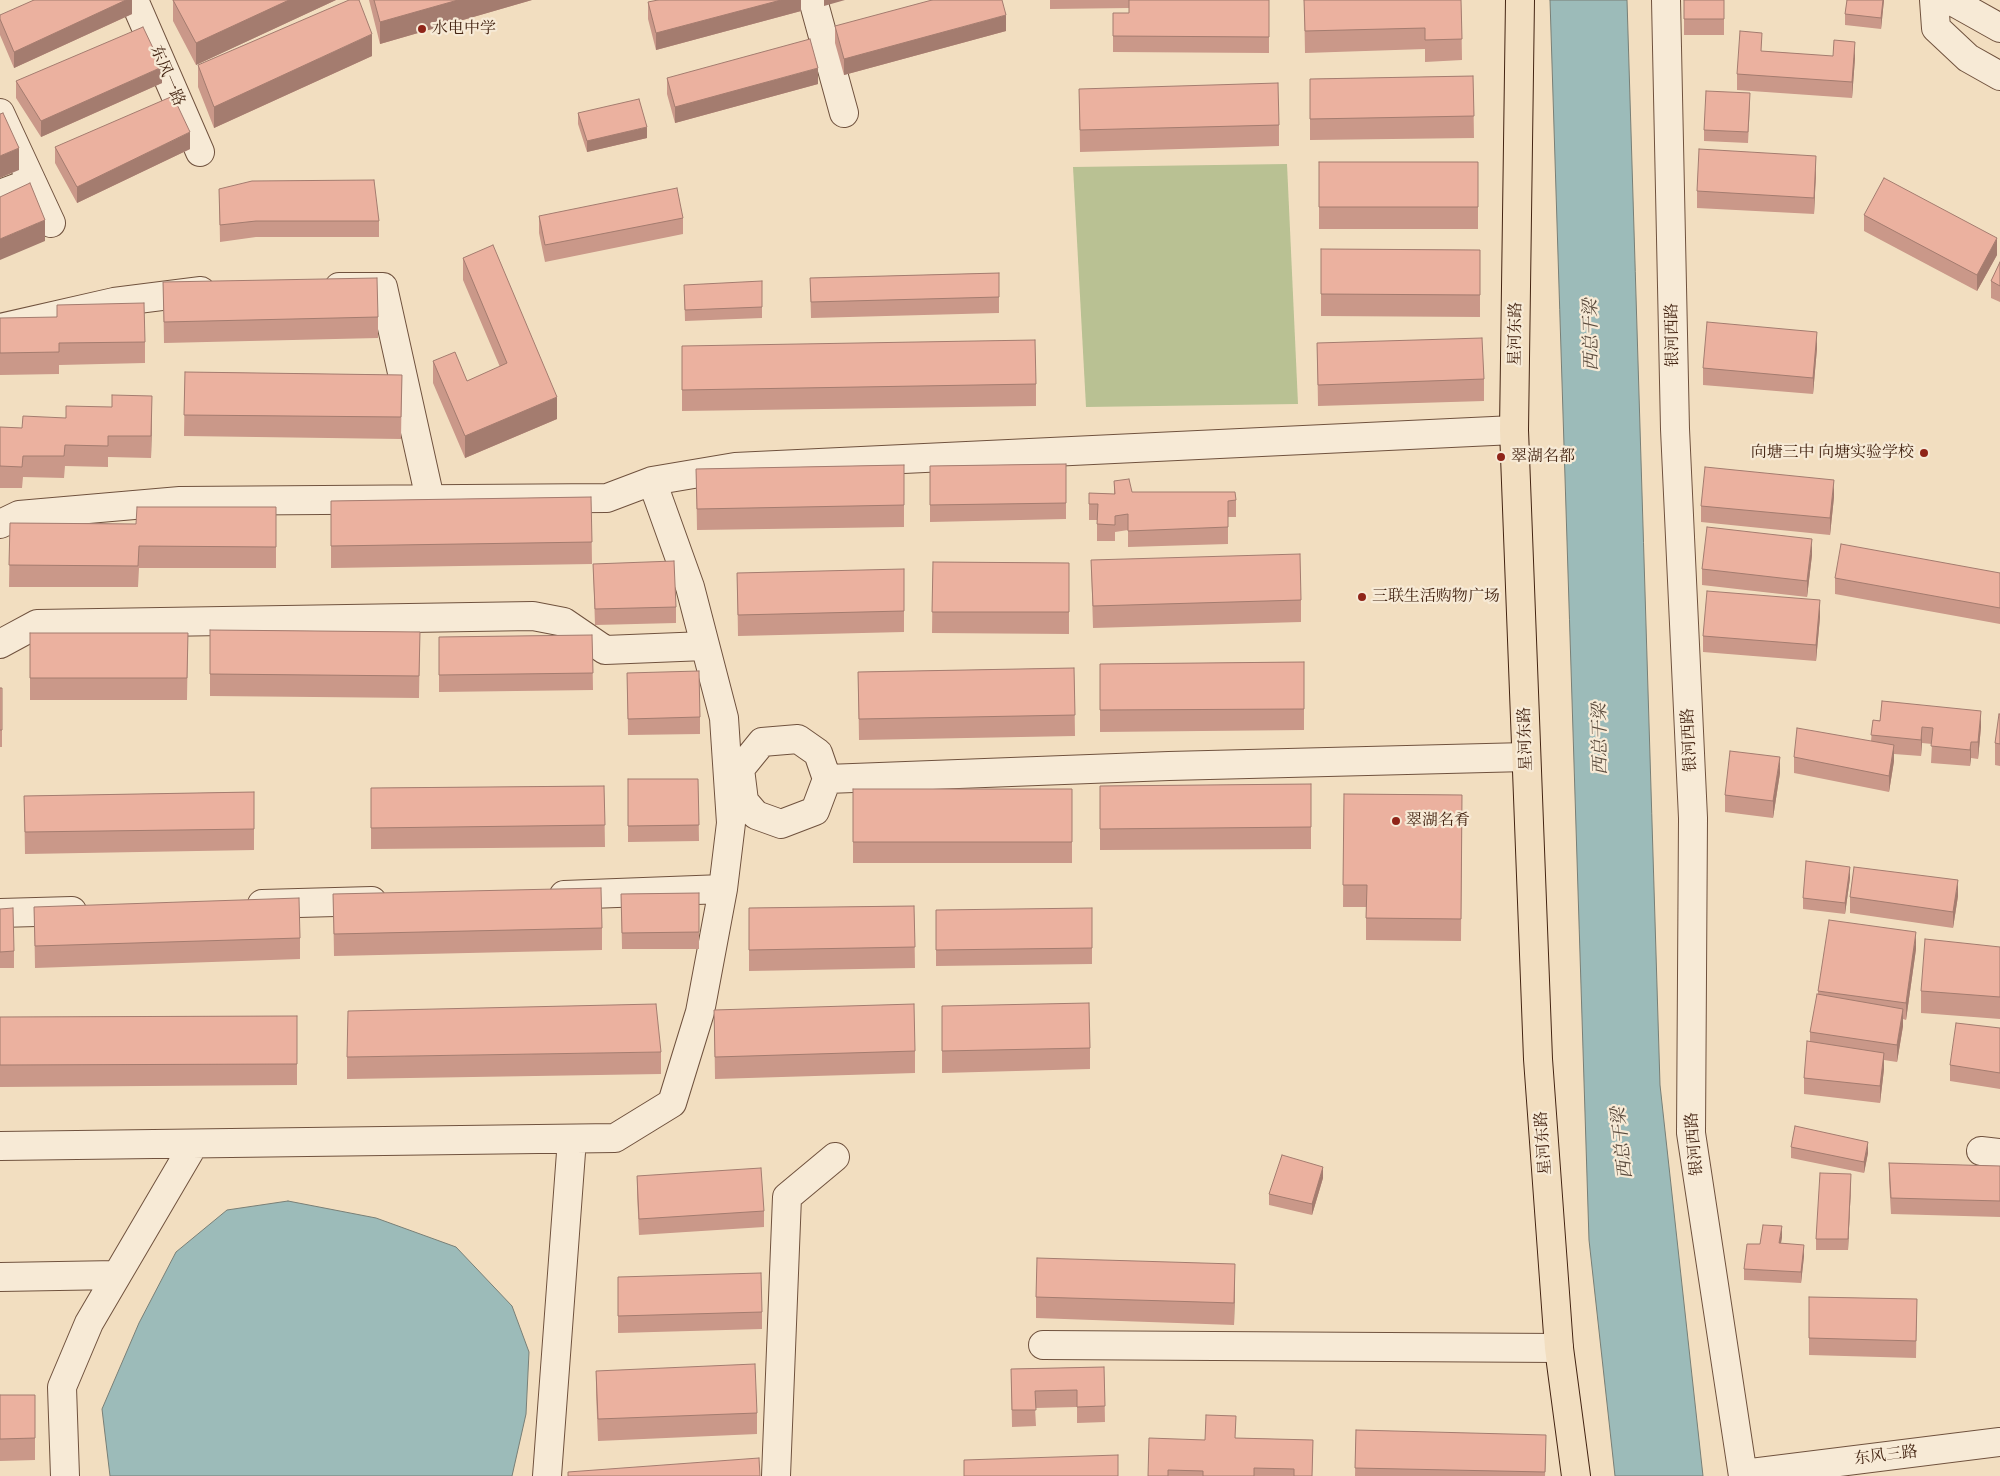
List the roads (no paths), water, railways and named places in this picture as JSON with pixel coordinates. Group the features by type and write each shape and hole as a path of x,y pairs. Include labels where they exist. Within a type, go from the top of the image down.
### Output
{"main road":[{"name":"星河东路","path":"1520,0 1514,430 1526,756 1538,1059 1559,1348 1576,1476"}],"street":[{"name":"东风一路","path":"134,0 200,152"},
{"path":"813,0 844,113"},
{"name":"银河西路","path":"1666,0 1675,429 1693,818 1691,1133 1743,1475"},
{"path":"1934,0 1936,28 1968,58 2000,76"},
{"path":"1950,0 2000,28"},
{"path":"0,113 52,223"},
{"path":"0,194 32,182"},
{"path":"313,287 383,287 430,499"},
{"path":"0,328 114,302 224,288"},
{"path":"0,524 19,515 180,501 607,498 652,481 735,467 1514,430"},
{"path":"0,1146 615,1138 672,1103 700,1012 723,889 730,823 724,718 690,587 652,481"},
{"path":"0,644 37,624 533,616 564,622 605,650 705,646"},
{"path":"827,779 1168,766 1526,756"},
{"path":"534,896 723,889"},
{"path":"238,905 396,900"},
{"path":"0,913 99,910"},
{"path":"547,1476 572,1139"},
{"path":"65,1476 62,1387 90,1322 194,1144"},
{"path":"776,1476 787,1197 835,1157"},
{"path":"0,1278 117,1275"},
{"path":"1043,1345 1559,1348"},
{"name":"东风三路","path":"1743,1475 2000,1442"}],"water":[{"name":"西总干梁","path":"1550,0 1627,0 1660,1085 1703,1476 1615,1476 1589,1240"},
{"path":"288,1201 376,1218 456,1247 512,1306 529,1352 526,1414 512,1476 110,1476 102,1409 139,1323 176,1252 227,1210"}],"place":[{"name":"水电中学","path":"422,29"},
{"name":"向塘三中 向塘实验学校","path":"1924,453"},
{"name":"翠湖名都","path":"1501,457"},
{"name":"三联生活购物广场","path":"1362,597"},
{"name":"翠湖名肴","path":"1396,821"}]}
